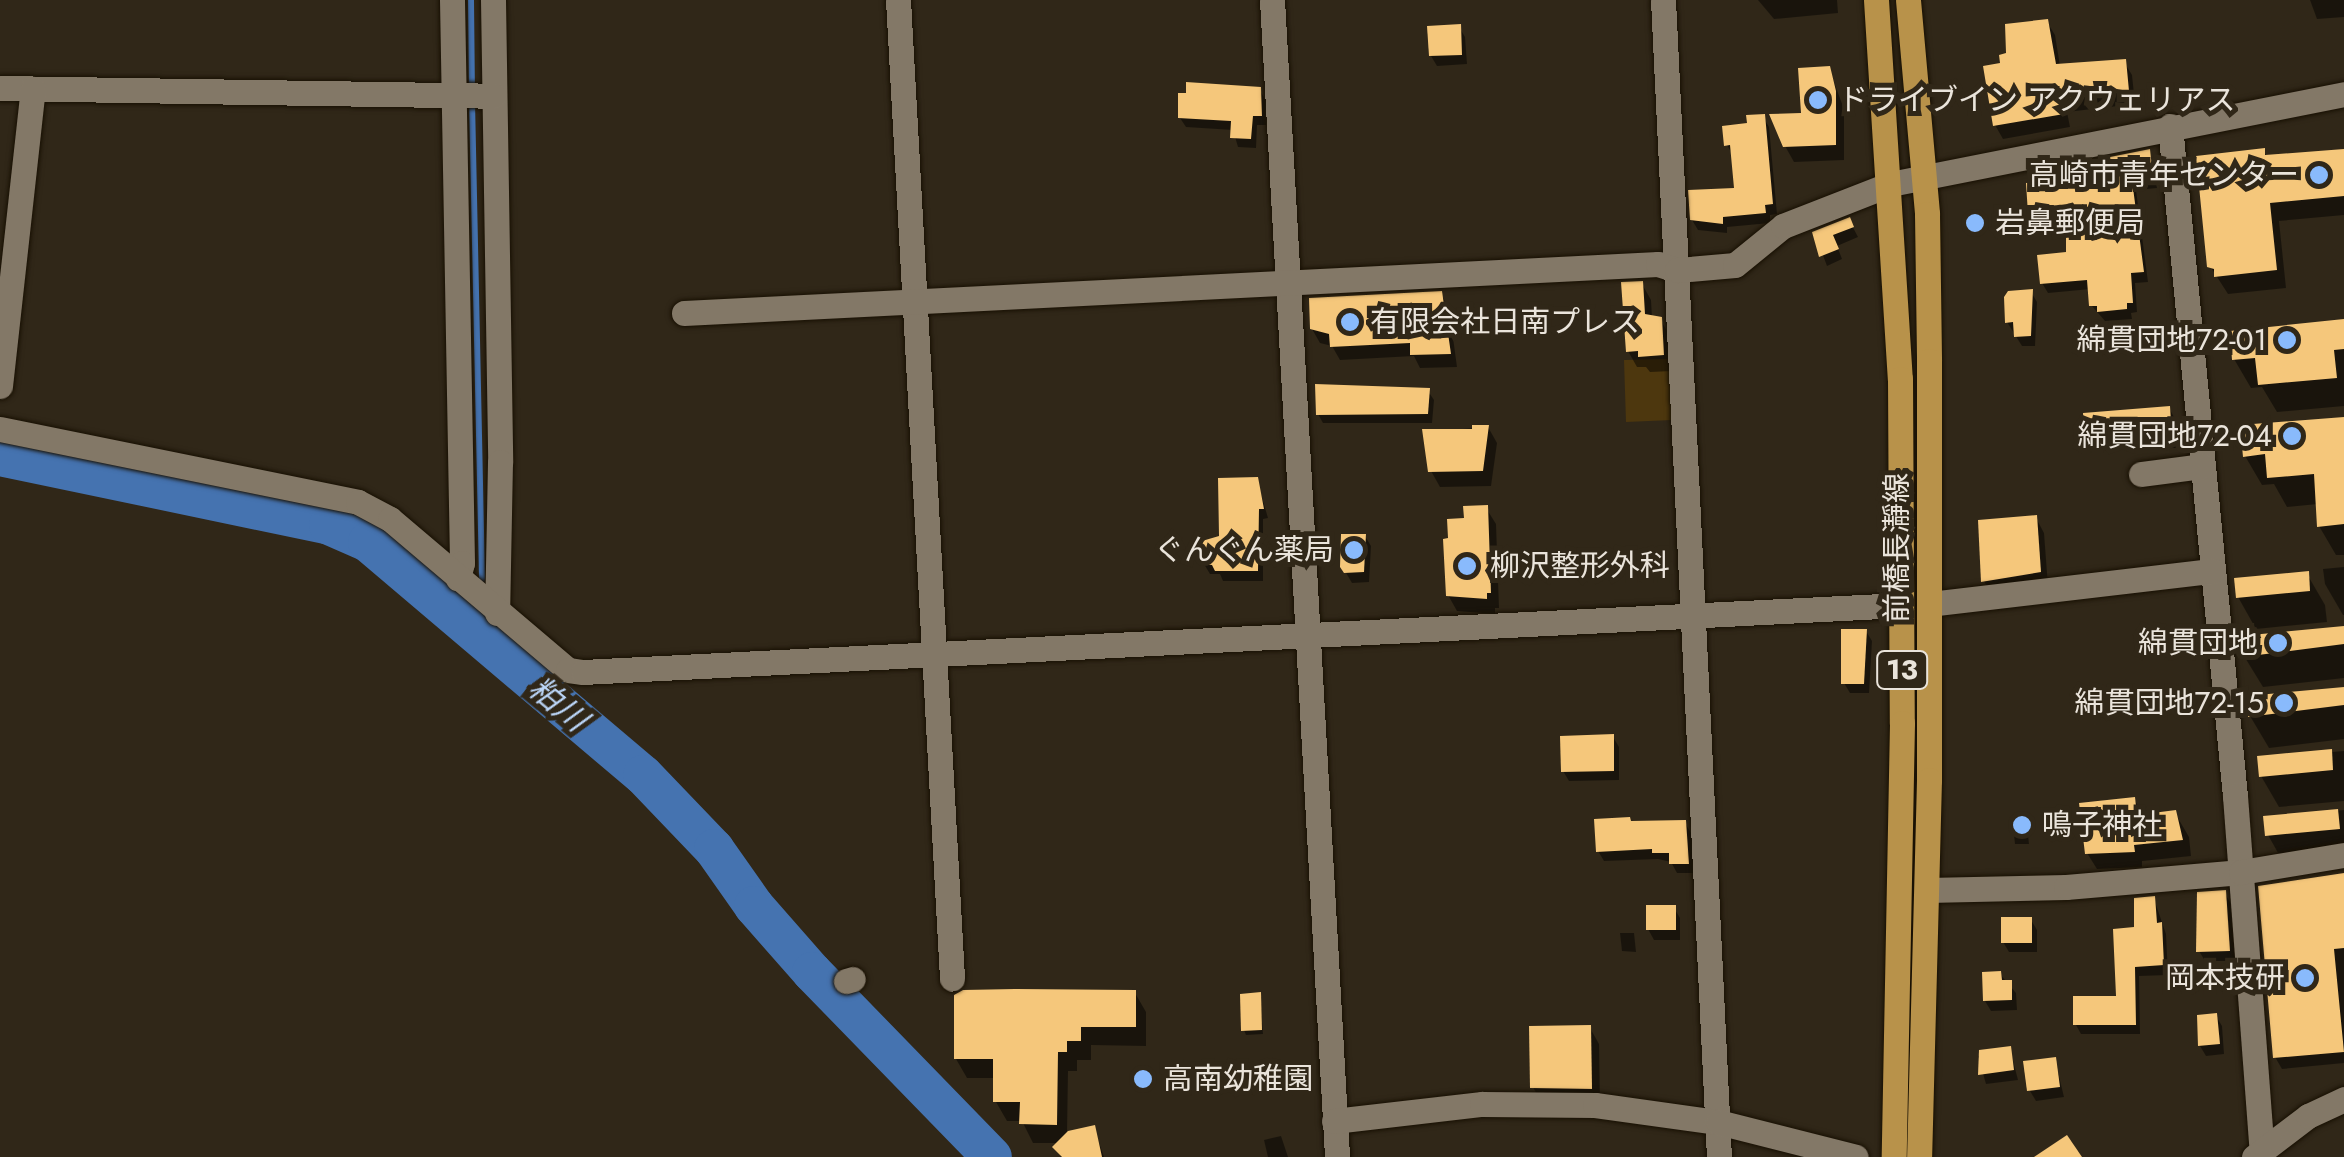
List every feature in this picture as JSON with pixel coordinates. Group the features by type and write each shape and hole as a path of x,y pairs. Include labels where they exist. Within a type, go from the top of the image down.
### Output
{"main road":[{"name":"前橋長瀞線","path":"1876,0 1900,379 1902,605 1894,1157"},
{"name":"前橋長瀞線","path":"1908,0 1924,176 1930,604 1927,890 1918,1157"}],"street":[{"path":"452,0 474,96 500,462 479,597"},
{"path":"479,597 462,563 474,96 493,0"},
{"path":"898,0 952,978"},
{"path":"1272,0 1337,1157"},
{"path":"1664,0 1719,1157"},
{"path":"0,88 474,96"},
{"path":"0,386 33,89"},
{"path":"684,313 1658,264 1676,270 1735,266 1783,226 1890,184 2344,94"},
{"path":"2170,126 2241,872 2259,1155"},
{"path":"0,429 358,502 390,520 568,670 583,672 1902,605"},
{"path":"2140,474 2202,466"},
{"path":"1930,604 2212,571"},
{"path":"1927,890 2066,887 2241,872 2344,856"},
{"path":"2259,1155 2308,1116 2344,1099"},
{"path":"1334,1121 1436,1108 1534,1103 1596,1105 1718,1122 1856,1157"}],"shaded area":[{"path":"1670,359 1672,420 1626,422 1624,360"}],"building":[{"path":"2048,19 2056,64 2126,59 2129,91 2062,99 2064,114 1993,126 1983,66 2000,63 1999,55 2006,53 2005,24"},
{"path":"1461,24 1462,55 1429,56 1427,26"},
{"name":"ドライブイン アクウェリアス","path":"1830,66 1836,91 1836,145 1783,147 1769,114 1801,113 1798,68"},
{"path":"1186,82 1261,87 1262,116 1253,116 1251,139 1230,138 1231,121 1178,118 1178,93 1186,93"},
{"path":"1765,114 1773,204 1765,205 1766,213 1723,217 1723,224 1690,220 1688,190 1734,188 1730,145 1724,146 1722,126 1747,123 1746,115"},
{"path":"2265,148 2265,155 2344,149 2344,196 2270,203 2277,270 2214,277 2214,269 2207,267 2196,156"},
{"path":"2150,149 2153,178 2132,180 2144,272 2131,273 2133,303 2127,303 2127,309 2097,312 2097,306 2089,306 2087,280 2040,284 2037,255 2066,252 2066,211 2028,214 2026,183 2112,178 2110,157"},
{"path":"1850,217 1854,227 1833,235 1839,249 1819,257 1812,232"},
{"path":"1643,281 1645,314 1662,317 1664,355 1638,357 1638,351 1626,352 1621,282"},
{"path":"2033,289 2031,336 2014,337 2013,322 2005,323 2004,297 2008,291"},
{"path":"1442,291 1451,354 1410,355 1410,343 1330,347 1329,334 1310,329 1309,298"},
{"name":"綿貫団地72-01","path":"2344,319 2344,349 2334,350 2337,378 2258,385 2255,358 2232,360 2230,331"},
{"path":"1315,384 1430,388 1428,414 1316,415"},
{"path":"2170,406 2172,438 2085,439 2083,413"},
{"path":"2344,417 2344,524 2317,527 2314,474 2267,478 2265,454 2243,457 2240,425"},
{"path":"1472,425 1489,425 1483,471 1428,472 1422,429 1472,429"},
{"path":"1258,477 1264,509 1259,509 1258,571 1215,571 1212,565 1202,564 1202,541 1219,536 1218,478"},
{"name":"柳沢整形外科","path":"1488,505 1491,593 1487,593 1487,599 1446,596 1443,539 1448,538 1447,519 1464,518 1463,506"},
{"path":"2037,515 2041,572 1981,582 1978,520"},
{"name":"ぐんぐん薬局","path":"1341,534 1366,534 1364,572 1344,573 1340,567"},
{"name":"綿貫団地","path":"2309,571 2310,591 2236,598 2234,578"},
{"name":"綿貫団地","path":"2344,626 2344,644 2242,657 2240,636"},
{"path":"1841,629 1867,629 1864,684 1841,684"},
{"name":"綿貫団地72-15","path":"2344,687 2344,705 2248,717 2246,696"},
{"path":"1614,734 1614,771 1561,772 1560,736"},
{"path":"2332,749 2333,770 2259,777 2257,756"},
{"path":"2135,797 2137,815 2176,810 2183,840 2134,845 2135,852 2085,854 2079,803"},
{"path":"2338,809 2340,829 2265,836 2263,816"},
{"path":"1630,817 1631,821 1686,820 1689,864 1669,864 1669,853 1652,853 1652,849 1596,852 1594,819"},
{"path":"2344,873 2344,948 2334,949 2344,1052 2273,1058 2258,886"},
{"path":"2226,890 2230,951 2196,952 2197,892"},
{"path":"2155,896 2157,923 2162,922 2164,965 2135,967 2136,1025 2073,1025 2073,996 2116,996 2113,929 2134,927 2134,898"},
{"path":"1646,905 1676,905 1676,930 1646,930"},
{"path":"2001,917 2032,917 2032,943 2001,943"},
{"path":"2001,971 2002,980 2012,980 2012,1000 1983,1001 1982,972"},
{"path":"963,990 1136,990 1136,1027 1081,1027 1081,1041 1067,1041 1067,1052 1058,1052 1057,1125 1019,1124 1020,1102 993,1102 993,1059 954,1059 954,995"},
{"path":"1261,992 1262,1030 1241,1031 1240,994"},
{"path":"2217,1013 2220,1044 2198,1046 2197,1015"},
{"path":"1591,1025 1592,1089 1530,1088 1529,1026"},
{"path":"2011,1046 2014,1070 1978,1075 1979,1050"},
{"path":"2056,1057 2060,1087 2027,1091 2023,1061"},
{"path":"1095,1125 1102,1157 1062,1157 1052,1147 1068,1131"},
{"path":"2067,1135 2082,1157 2034,1157"}],"waterway":[{"path":"471,0 472,89"},
{"path":"472,101 482,589"},
{"name":"粕川","path":"0,456 329,525 368,542 643,775 714,849 754,906 812,972 992,1157"},
{"path":"482,606 483,638"}],"place":[{"name":"ドライブイン アクウェリアス","path":"1818,100"},
{"name":"高崎市青年センター","path":"2319,175"},
{"name":"岩鼻郵便局","path":"1975,223"},
{"name":"有限会社日南プレス","path":"1350,322"},
{"name":"綿貫団地72-01","path":"2287,340"},
{"name":"綿貫団地72-04","path":"2292,436"},
{"name":"ぐんぐん薬局","path":"1354,550"},
{"name":"柳沢整形外科","path":"1467,566"},
{"name":"綿貫団地","path":"2278,643"},
{"name":"綿貫団地72-15","path":"2284,703"},
{"name":"鳴子神社","path":"2022,825"},
{"name":"岡本技研","path":"2305,978"},
{"name":"高南幼稚園","path":"1143,1079"}]}
